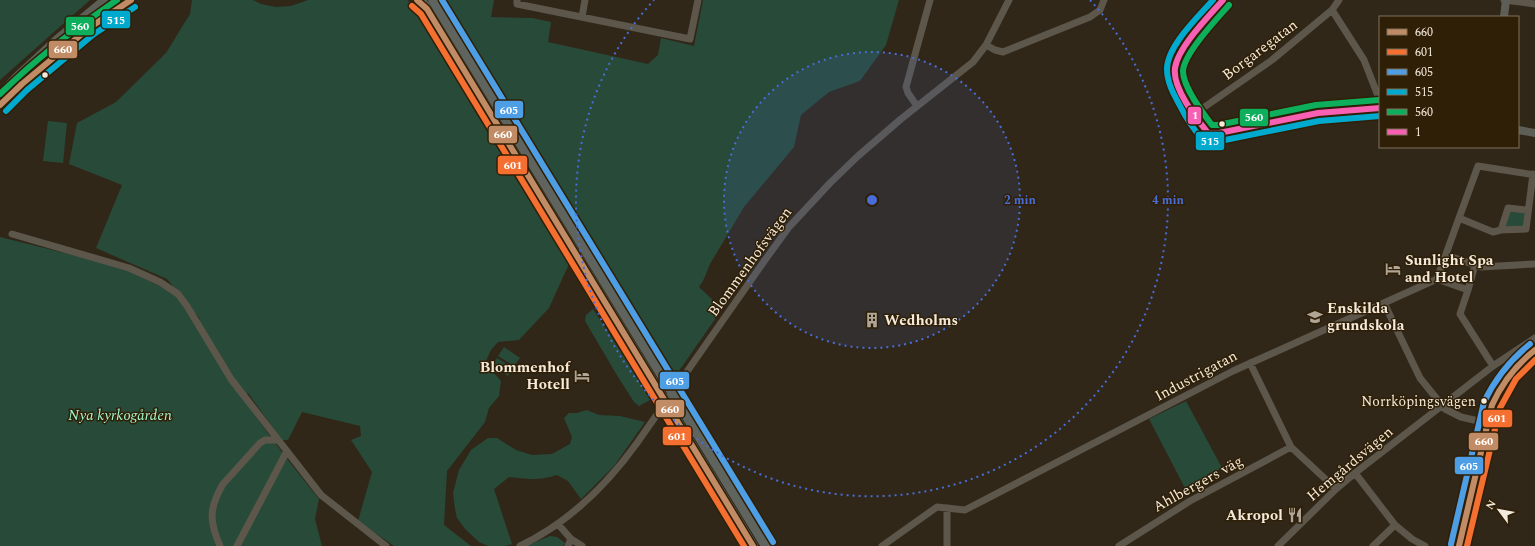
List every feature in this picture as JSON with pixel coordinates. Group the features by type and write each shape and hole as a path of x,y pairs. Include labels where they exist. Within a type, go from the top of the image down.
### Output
{"highway":[{"path":"417,0 427,9"},
{"path":"421,0 753,546"},
{"path":"433,0 766,546"}],"main road":[{"path":"0,95 16,77 58,38 104,0"},
{"path":"0,105 22,84 89,28 131,0"},
{"path":"1504,16 1505,0"},
{"path":"1519,130 1535,133"}],"street":[{"path":"517,0 517,4 690,39 698,0"},
{"path":"582,17 585,0"},
{"path":"918,106 908,92 906,86 930,0"},
{"name":"Blommenhofsvägen","path":"520,546 558,524 581,506 618,468 765,260 798,216 849,164 880,137 965,69 980,54 986,46 1009,0"},
{"path":"986,46 1003,52 1011,49 1090,17 1100,10 1104,0"},
{"path":"1223,0 1184,48 1175,67 1175,76 1193,115 1208,133 1219,133 1318,113 1379,108"},
{"name":"Borgaregatan","path":"1193,115 1272,60 1332,10 1339,0"},
{"path":"1505,0 1535,4"},
{"path":"1332,10 1364,60 1379,98"},
{"path":"1460,218 1493,232 1501,230 1526,229 1527,210 1534,174 1478,166 1437,278 1468,290"},
{"path":"1501,230 1508,208 1527,210"},
{"path":"12,234 129,268 170,288 178,294 187,306 231,379 321,495 386,546"},
{"path":"1446,255 1481,267 1535,264"},
{"path":"1475,265 1460,314 1493,366"},
{"name":"Industrigatan","path":"883,546 937,507 965,510 1250,363 1437,278"},
{"path":"1384,303 1420,378 1441,405 1454,415 1487,423"},
{"name":"Hemgårdsvägen","path":"1278,546 1336,489 1355,473 1493,366 1535,338"},
{"path":"1460,546 1492,405 1502,384 1511,371 1535,350"},
{"path":"1250,363 1291,447 1336,489"},
{"path":"220,546 211,521 211,509 220,489 260,443 265,440 278,440"},
{"name":"Ahlbergers väg","path":"1119,546 1190,501 1291,447"},
{"path":"237,546 286,451"},
{"path":"1355,473 1395,525 1412,539 1424,546"},
{"path":"947,508 947,546"},
{"path":"558,524 569,543 582,546"},
{"path":"1373,546 1395,525"}],"green space":[{"path":"0,0 90,0 0,80"},
{"name":"Nya kyrkogården","path":"192,0 253,0 261,4 276,7 291,6 308,0 408,0 569,264 549,308 519,340 498,342 491,350 485,363 501,381 499,396 489,408 485,422 447,471 444,525 471,546 394,546 358,521 372,472 351,440 361,436 360,426 302,412 288,440 282,440 248,393 242,398 319,499 315,519 322,546 0,546 0,237 89,259 126,270 158,285 179,298 194,321 200,319 167,279 96,248 122,185 69,164 77,123 116,102 166,53 190,14"},
{"path":"443,0 494,0 491,17 532,18 551,22 548,42 648,64 658,55 661,38 694,46 703,0 899,0 886,45 860,81 829,92 801,115 794,147 744,207 710,264 699,287 718,305 727,294 731,296 672,381"},
{"path":"48,121 67,123 63,163 43,161"},
{"path":"1509,211 1525,212 1523,226 1505,228"},
{"path":"593,309 652,399 639,406 634,402 585,321 586,315"},
{"path":"504,347 520,358 514,366 498,356"},
{"path":"497,358 513,368 508,376 492,365"},
{"path":"1186,401 1222,468 1185,488 1149,419"},
{"path":"587,410 599,415 620,416 645,422 614,466 581,499 568,481 557,475 538,479 509,477 494,489 512,544 505,546 488,546 479,542 466,530 457,518 453,493 459,470 471,450 488,438 497,438 516,450 532,455 552,454 570,444 572,437 564,418 569,413 577,413"},
{"path":"550,536 557,537 565,543 563,546 526,546"}],"transit line":[{"name":"560","path":"0,94 56,44 117,0"},
{"name":"660","path":"0,105 22,84 89,28 131,0"},
{"name":"660","path":"417,0 427,9 753,546"},
{"name":"605","path":"442,0 773,542"},
{"name":"515","path":"1213,0 1184,32 1172,51 1168,60 1167,69 1169,83 1175,96 1190,123 1203,140 1220,141 1319,121 1379,116"},
{"name":"1","path":"1223,0 1188,41 1177,60 1175,68 1175,76 1181,93 1191,111 1208,133 1219,133 1318,113 1379,108"},
{"name":"560","path":"1229,5 1209,27 1195,46 1189,55 1183,71 1186,84 1190,92 1212,125 1316,105 1379,100"},
{"name":"601","path":"412,6 421,14 744,546"},
{"name":"515","path":"6,111 27,90 94,34 135,7"},
{"name":"605","path":"1451,544 1484,402 1493,385 1504,370 1530,344"},
{"name":"660","path":"1459,546 1492,405 1500,389 1510,375 1535,350"},
{"name":"601","path":"1467,546 1500,408 1516,379 1535,360"}],"place":[{"name":"Sunlight Spa and Hotel","path":"1393,269"},
{"name":"Enskilda grundskola","path":"1315,317"},
{"name":"Wedholms","path":"872,320"},
{"name":"Blommenhof Hotell","path":"582,376"},
{"name":"Norrköpingsvägen","path":"1484,401"},
{"name":"Akropol","path":"1295,515"}]}
